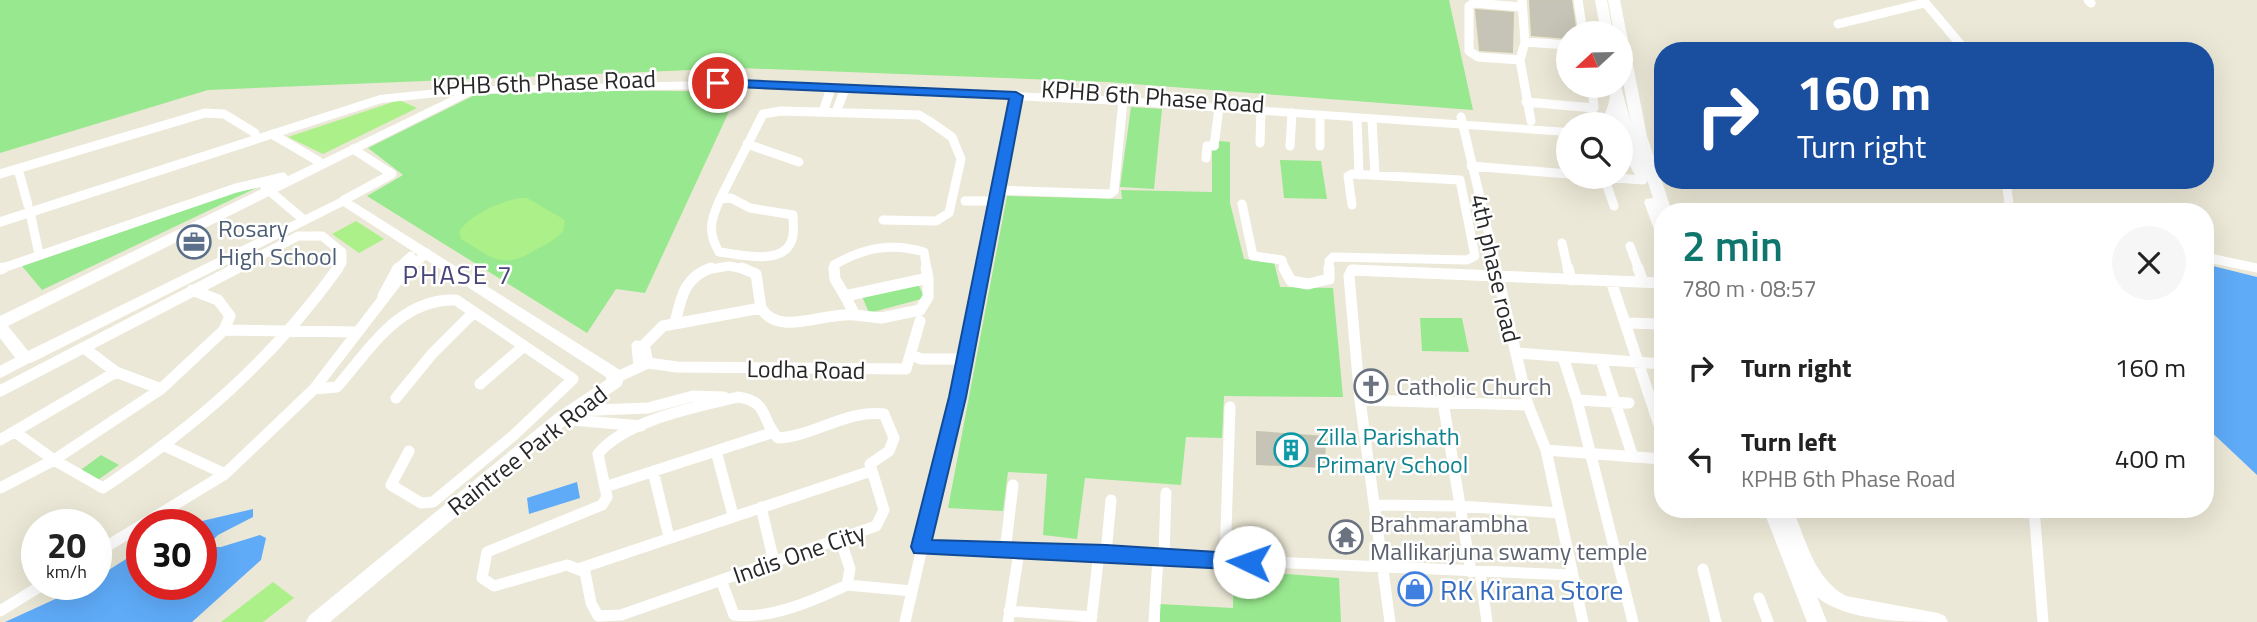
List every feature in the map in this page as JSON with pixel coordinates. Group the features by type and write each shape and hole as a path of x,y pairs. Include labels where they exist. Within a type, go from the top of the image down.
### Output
{"street":[{"path":"1578,0 1581,21"},
{"path":"1601,0 1605,21"},
{"path":"1614,0 1627,112"},
{"path":"1839,24 1924,1 1958,42"},
{"path":"1520,60 1478,57 1469,51 1469,6 1474,3 1521,4 1525,42 1520,60 1531,121"},
{"path":"1525,42 1556,44"},
{"name":"KPHB 6th Phase Road","path":"751,81 838,88 1123,100 1364,119 1556,123"},
{"name":"KPHB 6th Phase Road","path":"0,222 29,208 392,89 751,81 1041,88 1556,131"},
{"name":"KPHB 6th Phase Road","path":"0,213 29,208 380,99 471,87"},
{"name":"KPHB 6th Phase Road","path":"0,316 353,149 471,87"},
{"name":"KPHB 6th Phase Road","path":"0,325 284,177 471,87"},
{"path":"823,111 838,88"},
{"path":"836,112 838,88"},
{"path":"905,622 963,359 1016,96"},
{"path":"1526,102 1594,108 1593,98"},
{"path":"998,190 1110,194 1114,191 1123,100"},
{"path":"1206,158 1207,146 1214,146 1219,108"},
{"path":"860,113 870,109 930,111"},
{"path":"720,199 731,198 750,208 793,215 792,243 785,251 772,256 719,252 710,240 708,227 720,199 763,114 823,111 919,115 952,137 961,159 949,213 943,219 912,223 883,220"},
{"path":"1260,143 1261,111"},
{"path":"0,174 205,113 224,114 255,133"},
{"path":"1290,146 1292,113"},
{"path":"1320,116 1320,146"},
{"path":"1359,175 1364,119"},
{"path":"1364,119 1375,175"},
{"name":"4th phase road","path":"1462,121 1528,405 1546,450 1583,622"},
{"path":"272,134 318,161"},
{"path":"1633,141 1654,188"},
{"path":"747,144 799,162"},
{"path":"1633,146 1654,210"},
{"path":"0,372 392,174 353,149"},
{"path":"1471,166 1556,173"},
{"path":"18,169 39,254"},
{"path":"1242,204 1252,256 1282,260 1288,278 1294,283 1321,284 1329,279 1329,261 1333,257 1473,259 1460,180 1348,176 1352,205"},
{"path":"0,269 236,188 284,177"},
{"path":"1633,179 1643,180"},
{"path":"267,188 304,220"},
{"path":"1608,189 1614,206"},
{"name":"Raintree Park Road","path":"316,622 566,415 615,378 345,200"},
{"path":"965,201 996,201"},
{"path":"0,391 298,236 321,236 342,252 342,263 292,330 237,387 167,447 103,488 54,460 15,432"},
{"path":"1562,243 1571,280"},
{"path":"675,323 686,285 696,274 720,266 744,266 756,274 761,308 767,318 781,324 840,313 855,315 881,318 920,310 929,297 924,251 895,245 878,247 855,253 834,265 835,279 855,315"},
{"path":"1630,246 1643,282"},
{"path":"112,543 225,474 314,389 383,296 400,264 424,252"},
{"path":"2214,259 2257,268"},
{"path":"1390,622 1360,400 1349,276 1352,270 1362,268 1654,283"},
{"path":"845,296 928,278"},
{"path":"1611,281 1654,407"},
{"path":"0,488 54,460 161,389 224,330 230,316 219,300 192,290"},
{"path":"314,389 337,387 401,316 426,301 441,297 456,300 567,372 573,379 433,502 421,503 391,485 409,451"},
{"path":"644,366 644,345 656,330 675,323 761,308"},
{"path":"396,398 432,354 474,312"},
{"path":"920,321 914,356 921,359 963,359"},
{"path":"1627,323 1654,324"},
{"path":"0,325 25,359"},
{"path":"224,330 357,332"},
{"path":"480,384 524,346"},
{"path":"637,346 644,366"},
{"path":"84,348 116,372 161,389"},
{"path":"1516,353 1654,364"},
{"name":"Lodha Road","path":"615,378 644,366 899,370 906,369 914,356"},
{"path":"1563,357 1577,400 1633,622"},
{"path":"1601,360 1633,457"},
{"name":"Lodha Road","path":"615,378 644,366"},
{"path":"0,440 116,372"},
{"path":"566,415 648,408 693,396 738,397 753,398 761,403 771,433 778,438 786,439 869,413 884,414 894,444 882,458 870,464 871,471 578,569 567,565 494,586 482,578 481,568 486,552 602,505 607,498 598,454 601,447 641,426 738,397"},
{"path":"1360,400 1528,405"},
{"path":"1577,400 1629,403"},
{"path":"1443,402 1460,506 1487,622"},
{"path":"1225,561 1230,407"},
{"path":"619,422 648,408"},
{"path":"566,415 641,426"},
{"path":"604,487 771,433"},
{"path":"167,447 225,474"},
{"path":"716,450 733,515"},
{"path":"1546,450 1654,458"},
{"path":"653,471 669,537"},
{"name":"Indis One City","path":"578,569 585,572 591,603 598,617 621,615 876,526 884,510 871,471"},
{"path":"1013,485 1009,617 1091,619 1111,500"},
{"path":"1154,622 1166,493"},
{"path":"1374,505 1460,506 1560,513"},
{"path":"761,507 774,562"},
{"path":"1776,518 1817,622"},
{"path":"1788,518 1817,587 1829,598 1842,604 1938,622"},
{"path":"2035,518 2043,622"},
{"path":"841,538 850,569 847,585"},
{"path":"921,547 1012,552 1102,552 1225,561 1572,575"},
{"path":"1703,569 1716,622"},
{"path":"722,580 732,613 738,618 755,618 847,585 912,591"},
{"path":"0,611 21,598"},
{"path":"1759,598 1768,622"}],"green space":[{"path":"0,0 1449,0 1473,110 1107,82 741,68 208,90 0,153"},
{"path":"607,90 738,92 645,293 616,289 587,333 367,196 403,175 368,148 477,94"},
{"path":"399,100 417,108 323,154 288,137"},
{"path":"1131,107 1162,109 1154,189 1120,187"},
{"path":"1219,141 1230,142 1230,203 1244,259 1274,262 1280,287 1333,288 1343,397 1224,396 1222,438 1186,437 1181,485 1085,478 1077,539 1043,535 1047,474 1008,472 1003,511 948,508 1007,196 1122,199 1121,190 1212,192 1212,148 1219,148"},
{"path":"1280,160 1321,161 1327,199 1284,198"},
{"path":"258,187 42,290 22,266 241,190"},
{"path":"527,198 565,220 563,232 550,242 514,260 489,256 461,239 459,232 470,220 504,202"},
{"path":"356,221 384,239 359,253 332,234"},
{"path":"917,282 925,298 869,313 862,296"},
{"path":"1420,318 1462,318 1469,352 1422,351"},
{"path":"101,455 119,465 95,482 78,472"},
{"path":"1233,570 1339,578 1341,622 1160,622 1160,604 1233,608"},
{"path":"273,582 294,598 263,622 221,622"}],"water":[{"path":"2214,266 2257,277 2257,475 2214,434"},
{"path":"577,482 580,498 529,514 527,498"},
{"path":"253,509 253,517 217,536 217,517"},
{"path":"260,535 266,538 261,560 217,600 217,547"},
{"path":"126,559 126,600 216,600 192,622 5,622 53,600 112,600 112,568"}],"building":[{"path":"1530,0 1571,0 1574,21 1556,21 1556,37 1532,35"},
{"path":"1476,10 1513,13 1512,52 1480,50"},
{"name":"Zilla Parishath Primary School","path":"1257,432 1325,437 1324,467 1257,464"}],"place":[{"name":"Rosary High School","path":"194,242"},
{"name":"Catholic Church","path":"1371,386"},
{"name":"Zilla Parishath Primary School","path":"1291,450"},
{"name":"Brahmarambha Mallikarjuna swamy temple","path":"1346,537"},
{"name":"RK Kirana Store","path":"1415,589"}],"district":[{"name":"PHASE 7","path":"458,274"}],"route":[{"path":"718,83 1016,96 957,397 921,547 1019,552 1106,552 1249,562"}]}
